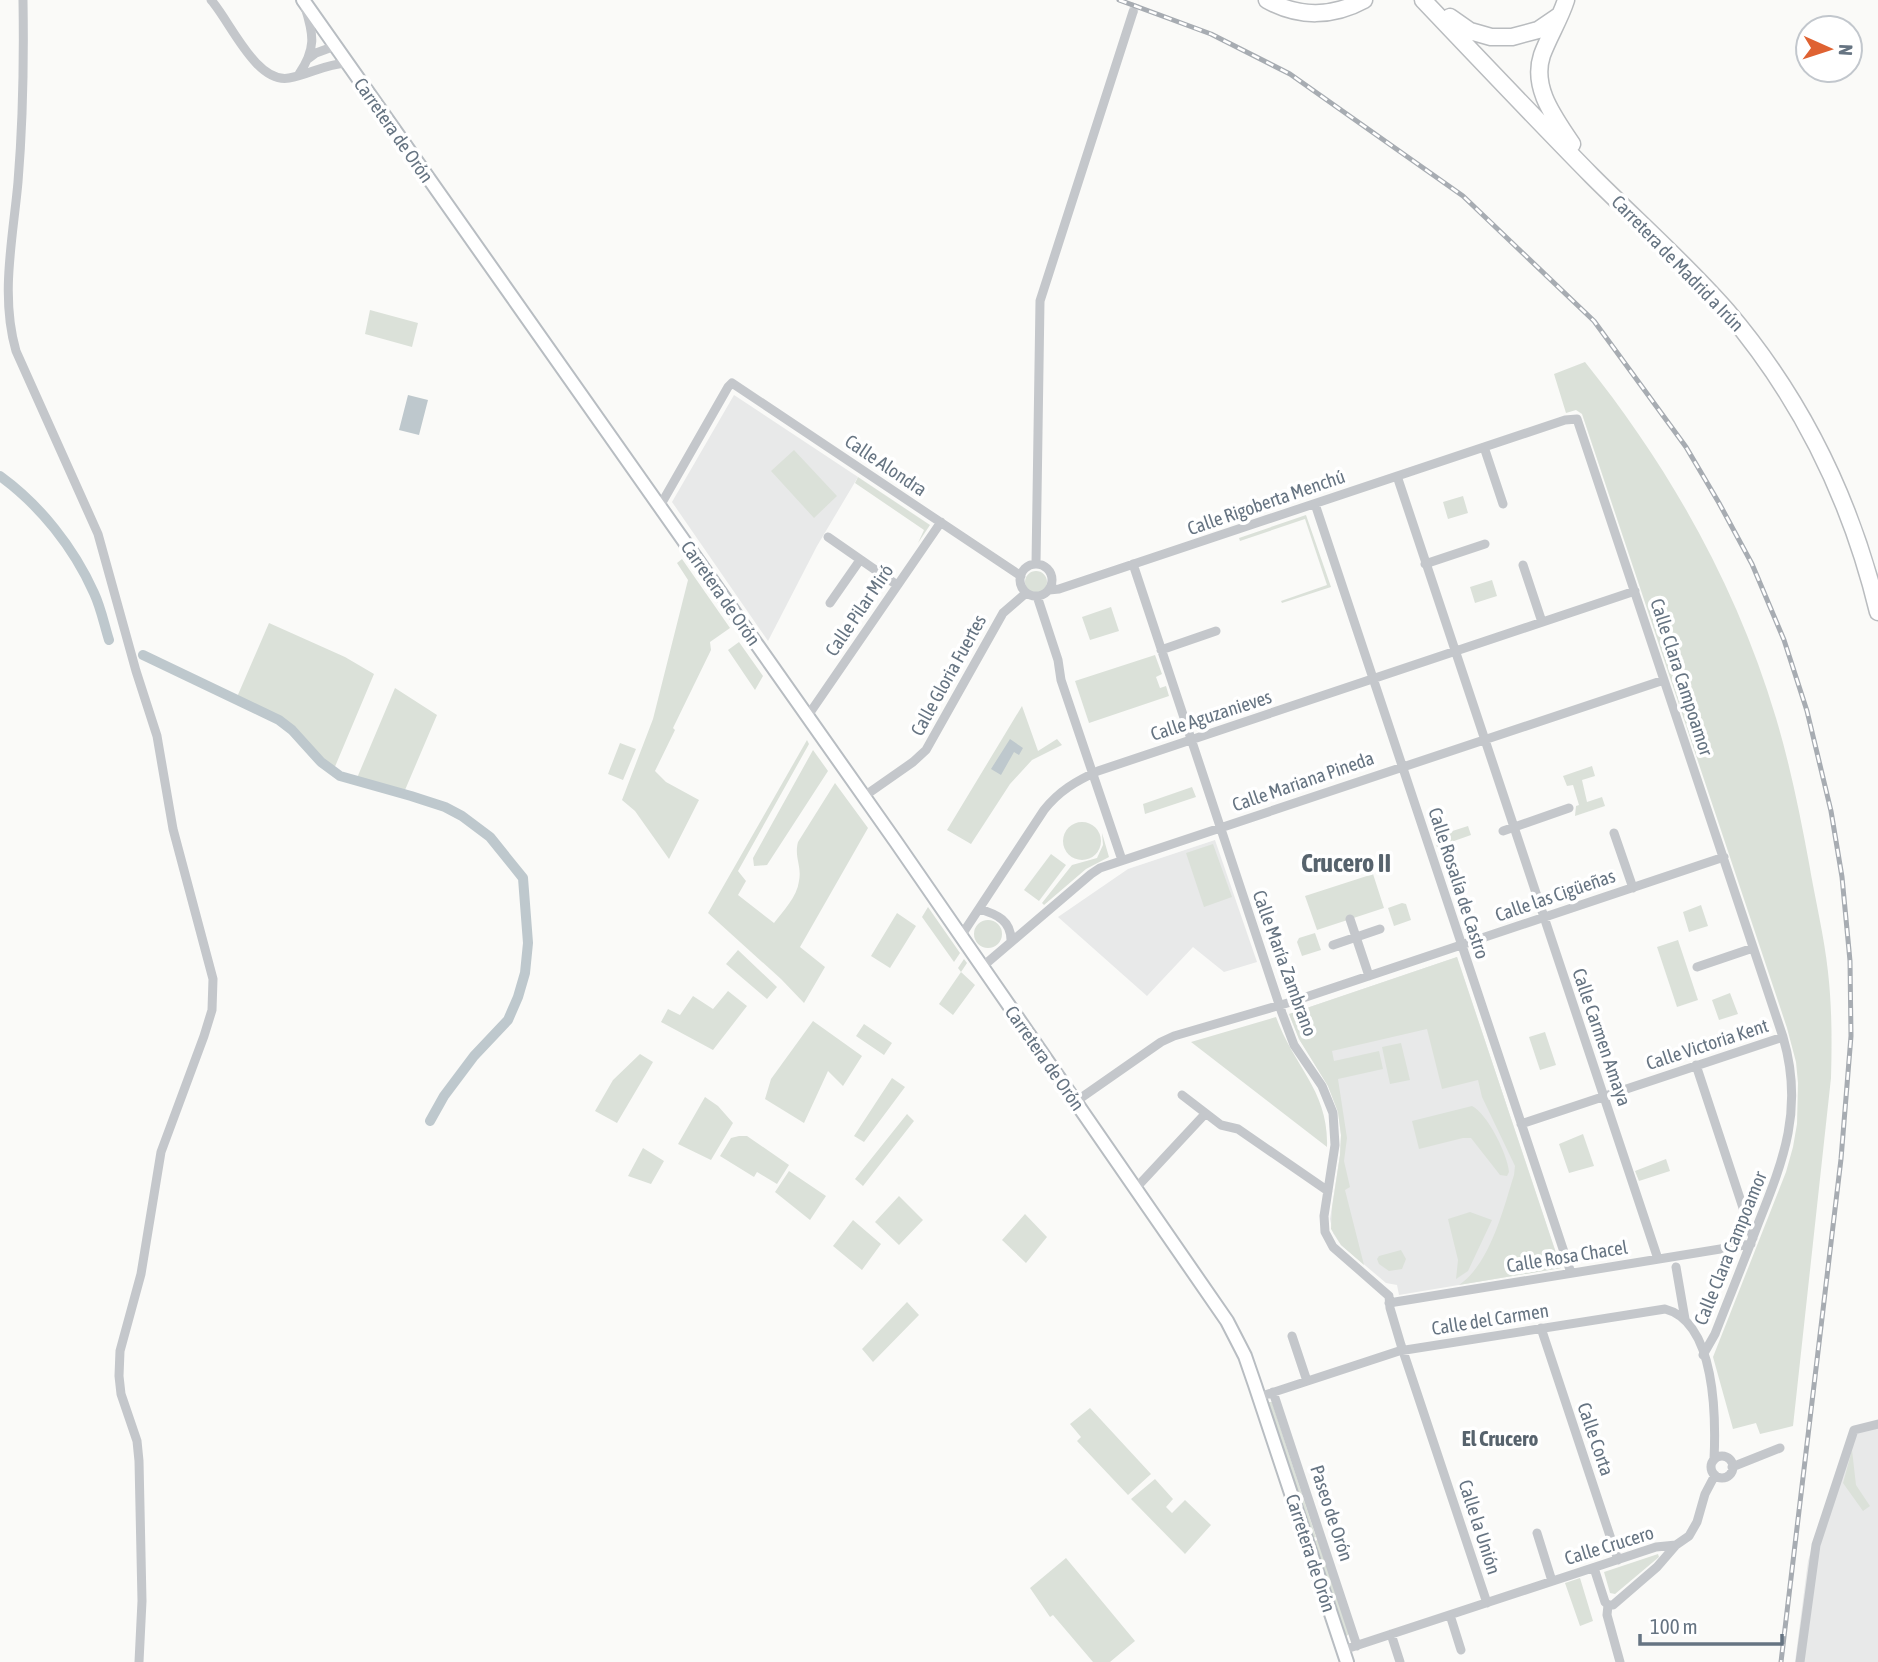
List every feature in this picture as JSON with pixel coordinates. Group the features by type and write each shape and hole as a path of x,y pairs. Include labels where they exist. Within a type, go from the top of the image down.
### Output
{"highway":[{"path":"1267,0 1292,11 1313,14 1336,12 1364,1"},
{"path":"1425,0 1470,32 1491,37 1512,37 1538,30 1564,7"},
{"name":"Carretera de Madrid a Irún","path":"1425,0 1592,176 1705,288 1747,335 1809,429 1834,478 1854,528 1878,612"},
{"path":"1564,7 1541,57 1540,83 1546,103 1592,176"}],"street":[{"path":"23,0 24,84 7,287 9,330 98,534 157,736 173,829 214,986 212,1010 204,1036 161,1153 141,1274 119,1363 121,1394 137,1441 139,1461 142,1601 139,1662"},
{"path":"211,0 266,74 285,79 324,65 347,63"},
{"path":"299,74 308,59 313,39 303,0"},
{"name":"Carretera de Orón","path":"303,0 961,936 1227,1321 1245,1356 1345,1656"},
{"path":"1037,564 1040,301 1133,12"},
{"path":"308,59 335,46"},
{"path":"324,65 330,59 335,46"},
{"name":"Calle Alondra","path":"660,506 732,383 1020,576"},
{"name":"Calle Rigoberta Menchú","path":"1054,589 1576,418"},
{"name":"Calle Clara Campoamor","path":"1576,418 1783,1037 1792,1082 1791,1128 1782,1164 1715,1334 1703,1355"},
{"path":"1484,447 1503,504"},
{"name":"Calle Carmen Amaya","path":"1396,476 1483,740 1508,829 1543,918 1658,1259"},
{"name":"Calle Rosalía de Castro","path":"1315,504 1571,1273"},
{"name":"Calle Pilar Miró","path":"807,717 893,582 941,522"},
{"name":"Calle Pilar Miró","path":"828,537 893,582"},
{"path":"1425,564 1485,544"},
{"name":"Calle Pilar Miró","path":"830,603 860,560"},
{"path":"1037,564 1049,571 1054,589 1037,596 1026,593 1020,576 1028,566 1037,564"},
{"name":"Calle María Zambrano","path":"1133,565 1279,1006 1294,1045 1322,1086 1332,1113 1335,1145 1324,1222 1328,1238 1334,1247 1384,1290 1389,1296 1389,1303"},
{"path":"1523,565 1542,622"},
{"name":"Calle Aguzanieves","path":"961,936 1054,797 1065,787 1092,773 1635,591"},
{"name":"Calle Gloria Fuertes","path":"863,797 926,750 1003,613 1026,593"},
{"path":"1037,596 1058,660 1061,680 1122,860"},
{"path":"1161,650 1216,631"},
{"name":"Calle Mariana Pineda","path":"982,967 1091,874 1122,860 1664,680"},
{"path":"1508,829 1569,808"},
{"name":"Calle las Cigüeñas","path":"1614,833 1633,888"},
{"name":"Calle las Cigüeñas","path":"1076,1102 1167,1039 1279,1006 1724,857"},
{"path":"979,909 1001,918 1010,929 1011,942"},
{"path":"1350,919 1369,976"},
{"path":"1333,945 1380,929"},
{"path":"1698,967 1753,948"},
{"name":"Calle Victoria Kent","path":"1521,1124 1783,1037"},
{"path":"1696,1065 1752,1241"},
{"path":"1182,1095 1221,1125 1238,1129 1328,1191"},
{"path":"1136,1188 1205,1114"},
{"name":"Calle Rosa Chacel","path":"1389,1303 1752,1241"},
{"path":"1676,1267 1683,1317 1693,1329 1714,1396 1716,1420 1711,1470 1721,1478 1728,1476 1732,1467 1780,1448"},
{"name":"Calle la Unión","path":"1389,1303 1487,1603"},
{"name":"Calle del Carmen","path":"1259,1397 1403,1350 1665,1309 1683,1317"},
{"name":"Calle Corta","path":"1541,1328 1618,1560"},
{"path":"1292,1336 1307,1381"},
{"name":"Paseo de Orón","path":"1273,1392 1357,1646"},
{"path":"1800,1662 1816,1545 1854,1430 1878,1424"},
{"path":"1714,1460 1727,1458 1732,1467"},
{"path":"1608,1605 1613,1605 1657,1567 1676,1545 1694,1530 1705,1494 1715,1475"},
{"name":"Calle Crucero","path":"1537,1533 1552,1581"},
{"name":"Calle Crucero","path":"1345,1656 1357,1646 1391,1634 1656,1547 1676,1545"},
{"path":"1594,1568 1608,1605 1606,1615 1620,1662"},
{"path":"1450,1615 1461,1650"},
{"path":"1391,1634 1400,1662"}],"shaded area":[{"path":"370,310 418,323 412,347 365,334"},
{"path":"1585,362 1616,402 1673,487 1721,576 1742,622 1760,669 1786,754 1824,944 1831,1011 1831,1078 1793,1426 1760,1434 1756,1423 1733,1429 1713,1357 1786,1172 1797,1124 1796,1062 1787,1028 1582,414 1576,410 1566,413 1554,374"},
{"path":"408,395 428,400 419,435 399,430"},
{"path":"734,395 858,477 817,546 768,641 672,502"},
{"path":"794,450 837,496 814,518 771,471"},
{"path":"858,477 930,525 918,543 924,530 855,483"},
{"path":"1463,496 1468,513 1448,519 1443,502"},
{"path":"1306,515 1331,587 1282,603 1281,601 1327,585 1305,519 1240,541 1239,538"},
{"path":"682,559 730,628 710,642 711,650 655,771 666,782 699,800 669,859 635,811 622,800 653,719 688,580 677,563"},
{"path":"1036,571 1044,574 1047,582 1044,590 1036,593 1028,590 1025,582 1028,574"},
{"path":"1492,580 1497,596 1475,603 1470,587"},
{"path":"1111,607 1119,631 1090,640 1082,617"},
{"path":"269,623 345,657 374,674 334,769 288,724 237,697"},
{"path":"739,642 763,676 755,690 728,650"},
{"path":"1155,655 1162,674 1156,677 1160,688 1166,686 1169,696 1089,723 1075,681"},
{"path":"395,688 437,715 405,790 357,778"},
{"path":"1022,706 1038,751 1057,739 1062,745 1032,760 1010,784 971,844 947,830"},
{"path":"1010,739 1023,748 1019,755 1014,752 1001,775 991,769"},
{"path":"807,740 809,744 738,871 746,881 738,895 774,923 798,887 798,842 835,783 868,828 800,947 825,967 804,1003 708,913"},
{"path":"620,743 636,749 623,780 608,774"},
{"path":"813,750 828,771 767,865 754,866 753,858"},
{"path":"1592,766 1595,776 1582,780 1587,802 1602,797 1605,806 1575,816 1576,806 1579,805 1573,785 1567,786 1563,776"},
{"path":"1192,787 1196,797 1145,814 1143,804"},
{"path":"1082,822 1096,827 1101,841 1096,855 1082,860 1068,855 1063,841 1068,827"},
{"path":"1435,822 1440,835 1468,826 1471,835 1437,847 1430,824"},
{"path":"1102,833 1109,857 1086,869 1044,905 1042,903 1072,865 1097,858 1103,845"},
{"path":"1215,840 1257,962 1224,972 1193,947 1147,996 1058,917 1128,869"},
{"path":"1213,844 1232,897 1204,907 1186,853"},
{"path":"1051,854 1066,865 1039,901 1024,890"},
{"path":"1373,874 1384,908 1317,930 1305,896"},
{"path":"1406,904 1411,920 1394,926 1388,908"},
{"path":"1701,905 1708,926 1689,932 1683,912"},
{"path":"928,907 960,953 954,962 922,917"},
{"path":"897,913 916,926 890,968 871,956"},
{"path":"988,920 998,924 1002,934 998,944 988,948 978,944 974,934 978,924"},
{"path":"1315,933 1321,950 1302,956 1297,942 1299,938"},
{"path":"1678,940 1698,1000 1677,1007 1657,947"},
{"path":"738,950 777,987 767,999 726,964"},
{"path":"1457,957 1561,1268 1399,1295 1397,1285 1386,1283 1341,1245 1333,1233 1330,1219 1341,1135 1338,1112 1328,1086 1299,1039 1289,1014"},
{"path":"1457,957 1561,1268 1459,1285 1470,1276 1487,1250 1505,1204 1515,1166 1482,1097 1478,1080 1442,1089 1427,1029 1332,1051 1334,1061 1379,1051 1383,1069 1338,1079 1347,1138 1344,1161 1350,1187 1345,1190 1364,1265 1341,1245 1331,1229 1340,1155 1338,1112 1328,1086 1299,1039 1289,1014"},
{"path":"964,959 967,963 961,972 958,968"},
{"path":"961,972 975,985 953,1015 939,1004"},
{"path":"728,991 747,1006 713,1050 661,1022 668,1009 680,1015 693,996 713,1009"},
{"path":"1730,993 1738,1014 1719,1020 1712,1000"},
{"path":"1276,1017 1316,1094 1326,1127 1327,1147 1191,1042"},
{"path":"813,1021 862,1056 843,1086 828,1071 804,1123 765,1099 771,1079"},
{"path":"864,1024 892,1043 884,1055 856,1036"},
{"path":"1545,1032 1556,1065 1540,1070 1529,1037"},
{"path":"1401,1043 1410,1080 1390,1084 1382,1047"},
{"path":"640,1054 653,1062 617,1123 595,1111 613,1080"},
{"path":"892,1078 905,1087 864,1142 854,1136"},
{"path":"705,1097 718,1106 733,1123 711,1160 678,1144"},
{"path":"1472,1106 1484,1117 1496,1135 1508,1165 1507,1176 1500,1175 1471,1138 1419,1149 1412,1121"},
{"path":"907,1114 914,1121 863,1186 855,1179"},
{"path":"1583,1134 1594,1166 1569,1173 1559,1144"},
{"path":"747,1136 789,1165 777,1184 757,1172 754,1177 720,1156 731,1138"},
{"path":"643,1148 664,1161 651,1184 628,1176"},
{"path":"1666,1159 1670,1171 1639,1181 1635,1171"},
{"path":"789,1171 826,1196 810,1220 775,1192"},
{"path":"899,1196 923,1220 899,1245 875,1222"},
{"path":"1470,1212 1492,1220 1468,1271 1456,1279 1458,1260 1448,1219"},
{"path":"1025,1214 1047,1237 1026,1263 1002,1240"},
{"path":"853,1220 881,1244 862,1270 833,1246"},
{"path":"1401,1250 1406,1259 1402,1269 1389,1271 1379,1264 1379,1256"},
{"path":"907,1302 919,1315 873,1362 862,1349"},
{"path":"1268,1402 1272,1402 1316,1537 1313,1538"},
{"path":"1090,1408 1151,1474 1128,1495 1077,1441 1081,1437 1070,1424"},
{"path":"1878,1421 1878,1662 1795,1662 1808,1561 1817,1531 1855,1434"},
{"path":"1852,1450 1856,1485 1870,1506 1863,1511 1843,1483"},
{"path":"1155,1479 1173,1499 1166,1507 1172,1513 1185,1500 1211,1525 1185,1554 1131,1499"},
{"path":"1318,1540 1349,1634 1345,1637 1314,1541"},
{"path":"1658,1554 1659,1557 1615,1594 1610,1593 1604,1572"},
{"path":"1066,1558 1135,1641 1110,1662 1093,1662 1053,1615 1050,1617 1030,1588"},
{"path":"1580,1578 1593,1621 1580,1626 1565,1583"}],"waterway":[{"path":"0,476 29,500 66,544 94,593 109,640"},
{"path":"143,655 279,720 292,730 321,762 340,776 445,807 462,816 490,837 523,878 528,943 525,973 518,997 508,1020 474,1056 444,1096 430,1121"}],"tunnel":[{"path":"1133,12 1137,0"}],"railway":[{"path":"1119,0 1211,34 1290,74 1463,196 1594,321 1686,447 1752,564 1784,640 1807,711 1831,811 1842,877 1850,961 1851,1036 1841,1159 1781,1662"}],"district":[{"name":"Crucero II","path":"1346,863"},
{"name":"El Crucero","path":"1500,1438"}]}
